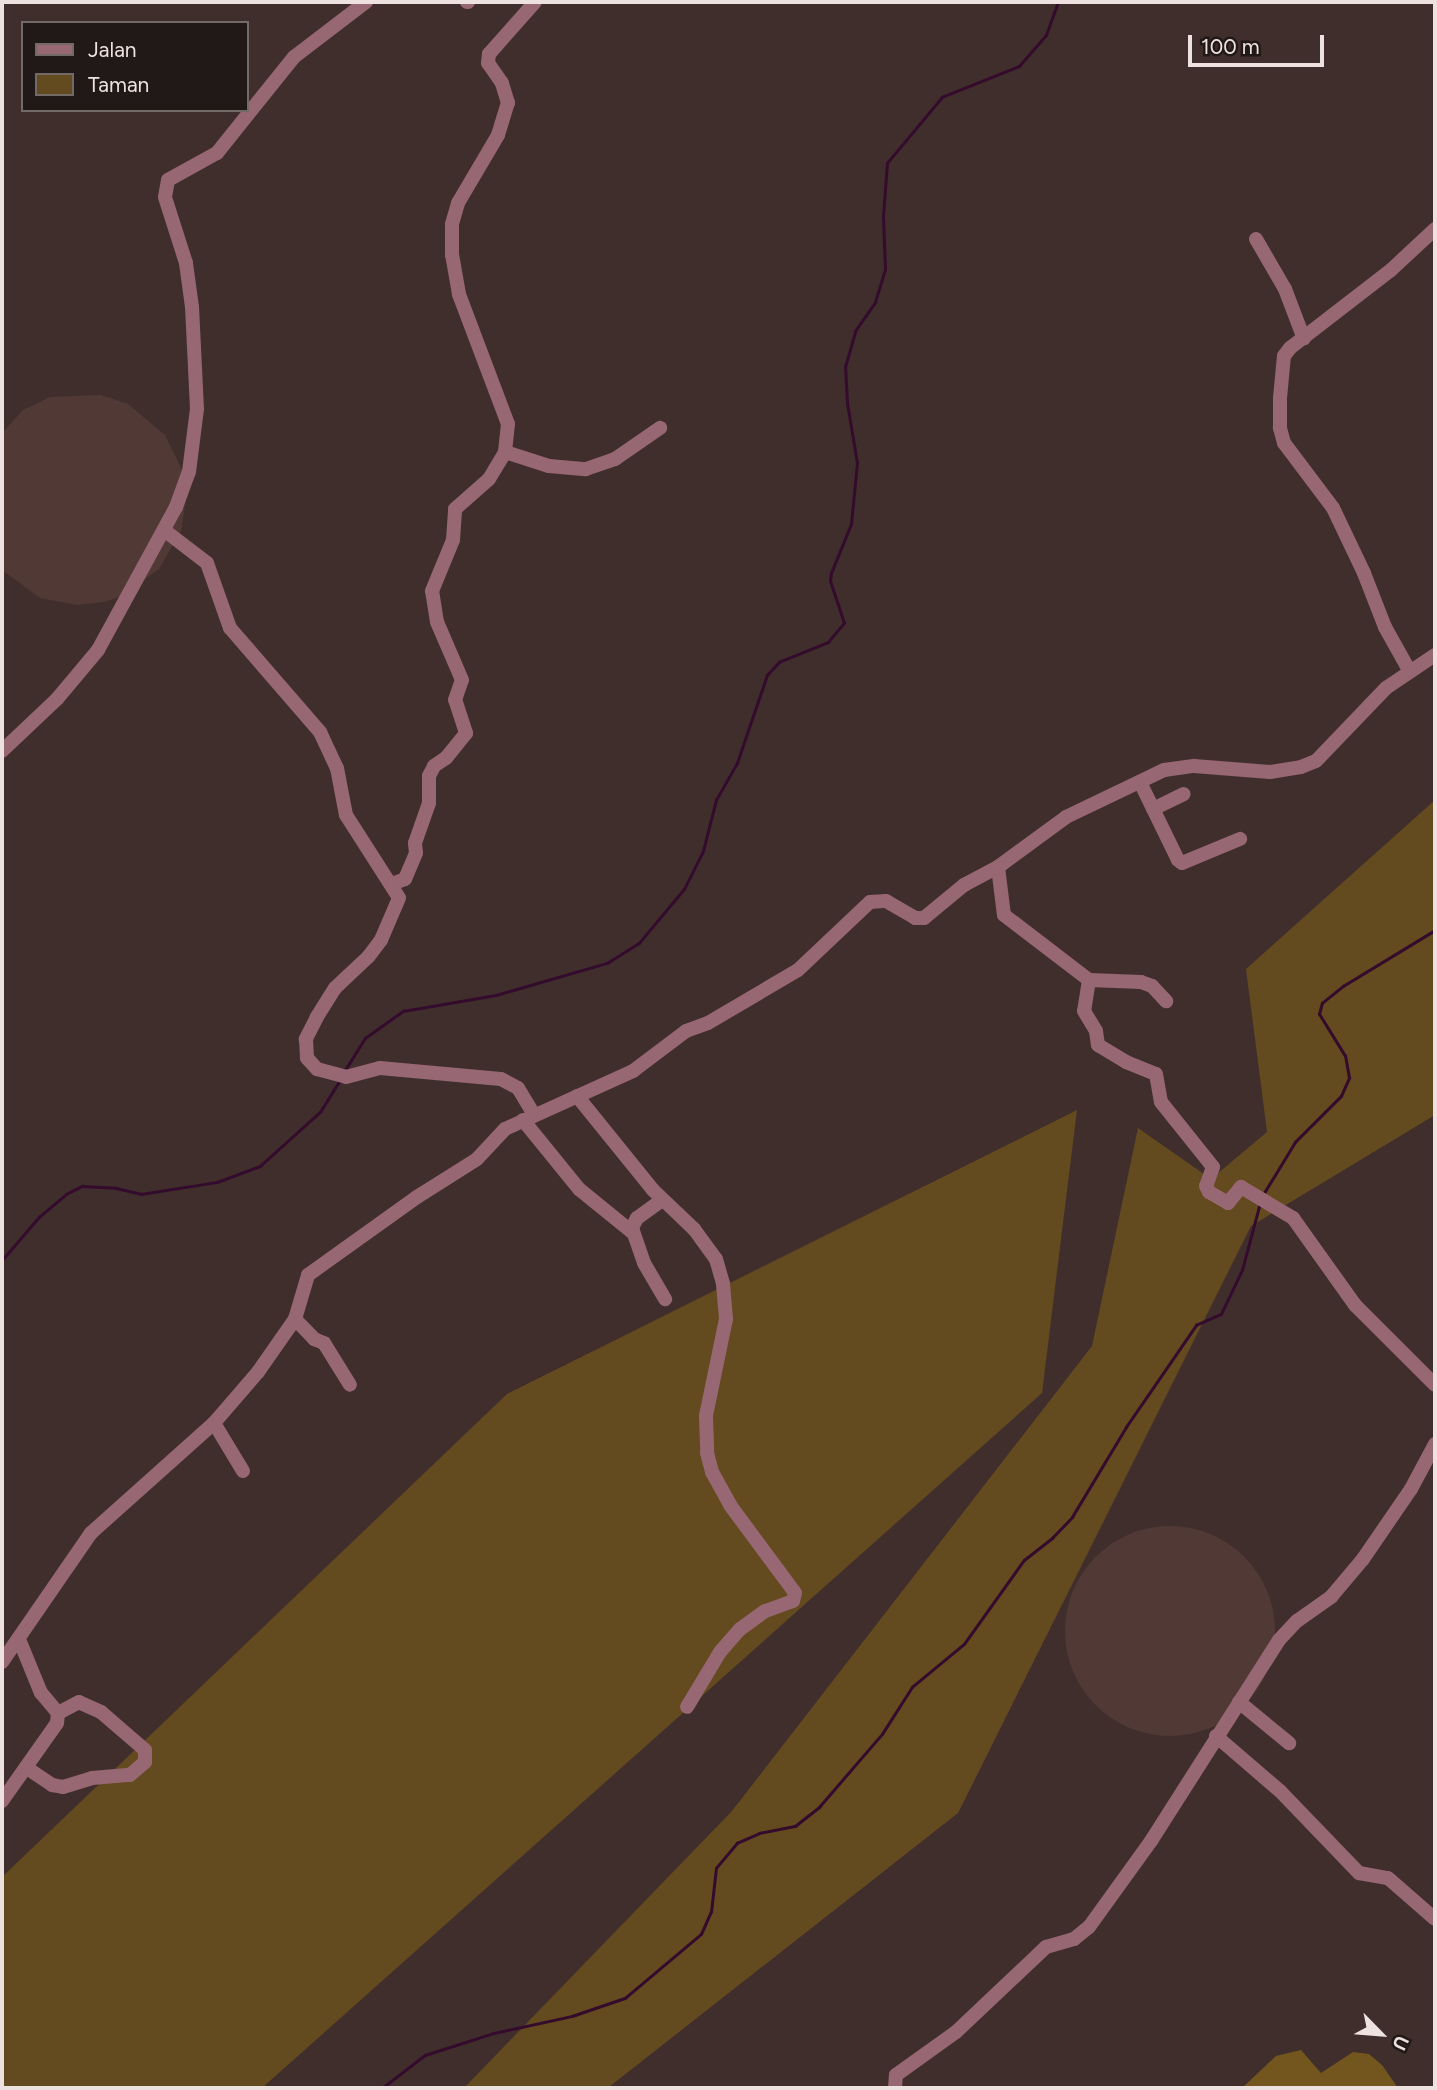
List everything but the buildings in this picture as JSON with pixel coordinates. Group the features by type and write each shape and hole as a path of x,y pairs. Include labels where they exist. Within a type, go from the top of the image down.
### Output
{"street":[{"path":"2,751 57,699 92,658 164,530 192,463 197,409 191,292 181,244 164,197 166,183 173,174 202,163 217,153 294,57 366,2"},
{"path":"392,884 405,878 416,853 415,843 429,803 429,776 433,766 446,758 466,733 455,700 462,680 437,622 432,598 434,584 453,540 455,509 489,479 505,452 507,416 458,295 451,240 458,203 498,135 508,103 502,83 488,63 489,54 535,2"},
{"path":"1409,670 1385,627 1364,573 1333,508 1289,452 1282,435 1279,409 1284,356 1391,270 1435,229"},
{"path":"1256,239 1285,289 1304,339"},
{"path":"505,452 549,466 586,469 605,464 660,428"},
{"path":"164,530 207,563 213,572 223,615 230,628 320,732 337,768 346,815 399,898 381,940 331,994 306,1039 305,1052 311,1063 317,1069 342,1076 380,1068 501,1079 517,1088 529,1118 579,1189 632,1232 644,1263 665,1299"},
{"path":"2,1662 96,1527 214,1423 258,1372 295,1319 311,1271 417,1197 469,1165 500,1133 633,1071 685,1031 708,1023 798,970 870,902 886,901 915,918 924,918 964,885 998,867 1066,817 1176,767 1254,772 1310,764 1326,753 1377,696 1409,670 1435,655"},
{"path":"1140,782 1178,860 1182,863 1240,839"},
{"path":"1153,808 1184,794"},
{"path":"998,867 1004,915 1089,980 1141,982 1152,986 1166,1002"},
{"path":"1089,980 1084,1011 1096,1031 1098,1045 1126,1062 1156,1074 1161,1102 1213,1167 1206,1186 1209,1192 1228,1203 1241,1187 1293,1218 1355,1305 1435,1385"},
{"path":"578,1096 663,1200 703,1238 721,1271 726,1319 705,1429 712,1472 730,1505 795,1593 793,1601 765,1611 740,1629 720,1652 687,1707"},
{"path":"632,1232 635,1220 663,1200"},
{"path":"295,1319 314,1339 324,1343 350,1385"},
{"path":"214,1423 243,1471"},
{"path":"895,2088 896,2075 956,2032 1046,1947 1074,1939 1089,1927 1151,1841 1279,1640 1297,1621 1331,1597 1363,1559 1411,1489 1435,1444"},
{"path":"2,1801 57,1723 58,1713 41,1693 19,1639"},
{"path":"27,1768 52,1785 63,1787 93,1778 130,1775 141,1769 145,1762 145,1750 101,1712 79,1702 58,1713"},
{"path":"1239,1702 1289,1743"},
{"path":"1216,1736 1280,1791 1359,1873 1388,1878 1435,1919"}],"shaded area":[{"path":"101,395 128,404 165,435 183,472 186,499 181,531 159,569 122,596 104,602 77,605 40,598 2,570 2,433 23,410 50,397"},
{"path":"1170,1526 1210,1534 1244,1557 1267,1591 1275,1631 1267,1671 1244,1705 1210,1728 1170,1736 1130,1728 1096,1705 1073,1671 1065,1631 1073,1591 1096,1557 1130,1534"},
{"path":"1301,2050 1321,2073 1353,2052 1369,2054 1382,2065 1398,2088 1242,2088 1276,2056"}],"green space":[{"path":"1435,800 1435,1115 1251,1226 958,1813 609,2087 464,2088 732,1811 1092,1346 1138,1128 1211,1179 1267,1132 1246,969"},
{"path":"1077,1110 1042,1393 262,2088 2,2088 2,1877 507,1394"}],"waterway":[{"path":"345,1070 365,1038 403,1011 496,995 607,963 639,943 684,889 703,851 716,800 737,763 767,675 779,662 828,642 844,623 830,581 851,524 857,463 847,403 845,367 855,331 875,302 885,269 883,216 887,163 942,97 1019,66 1046,35 1058,2"},
{"path":"1264,1193 1295,1142 1341,1096 1349,1078 1345,1056 1319,1014 1322,1003 1343,986 1435,930"},
{"path":"2,1260 39,1217 66,1194 82,1186 116,1188 141,1194 217,1182 260,1166 320,1112 341,1079"},
{"path":"382,2088 425,2055 494,2033 572,2016 625,1998 701,1934 711,1912 716,1868 737,1843 759,1833 795,1826 819,1807 882,1734 912,1687 964,1644 1024,1560 1052,1538 1072,1517 1126,1427 1196,1325 1221,1314 1242,1270 1260,1203"}]}
